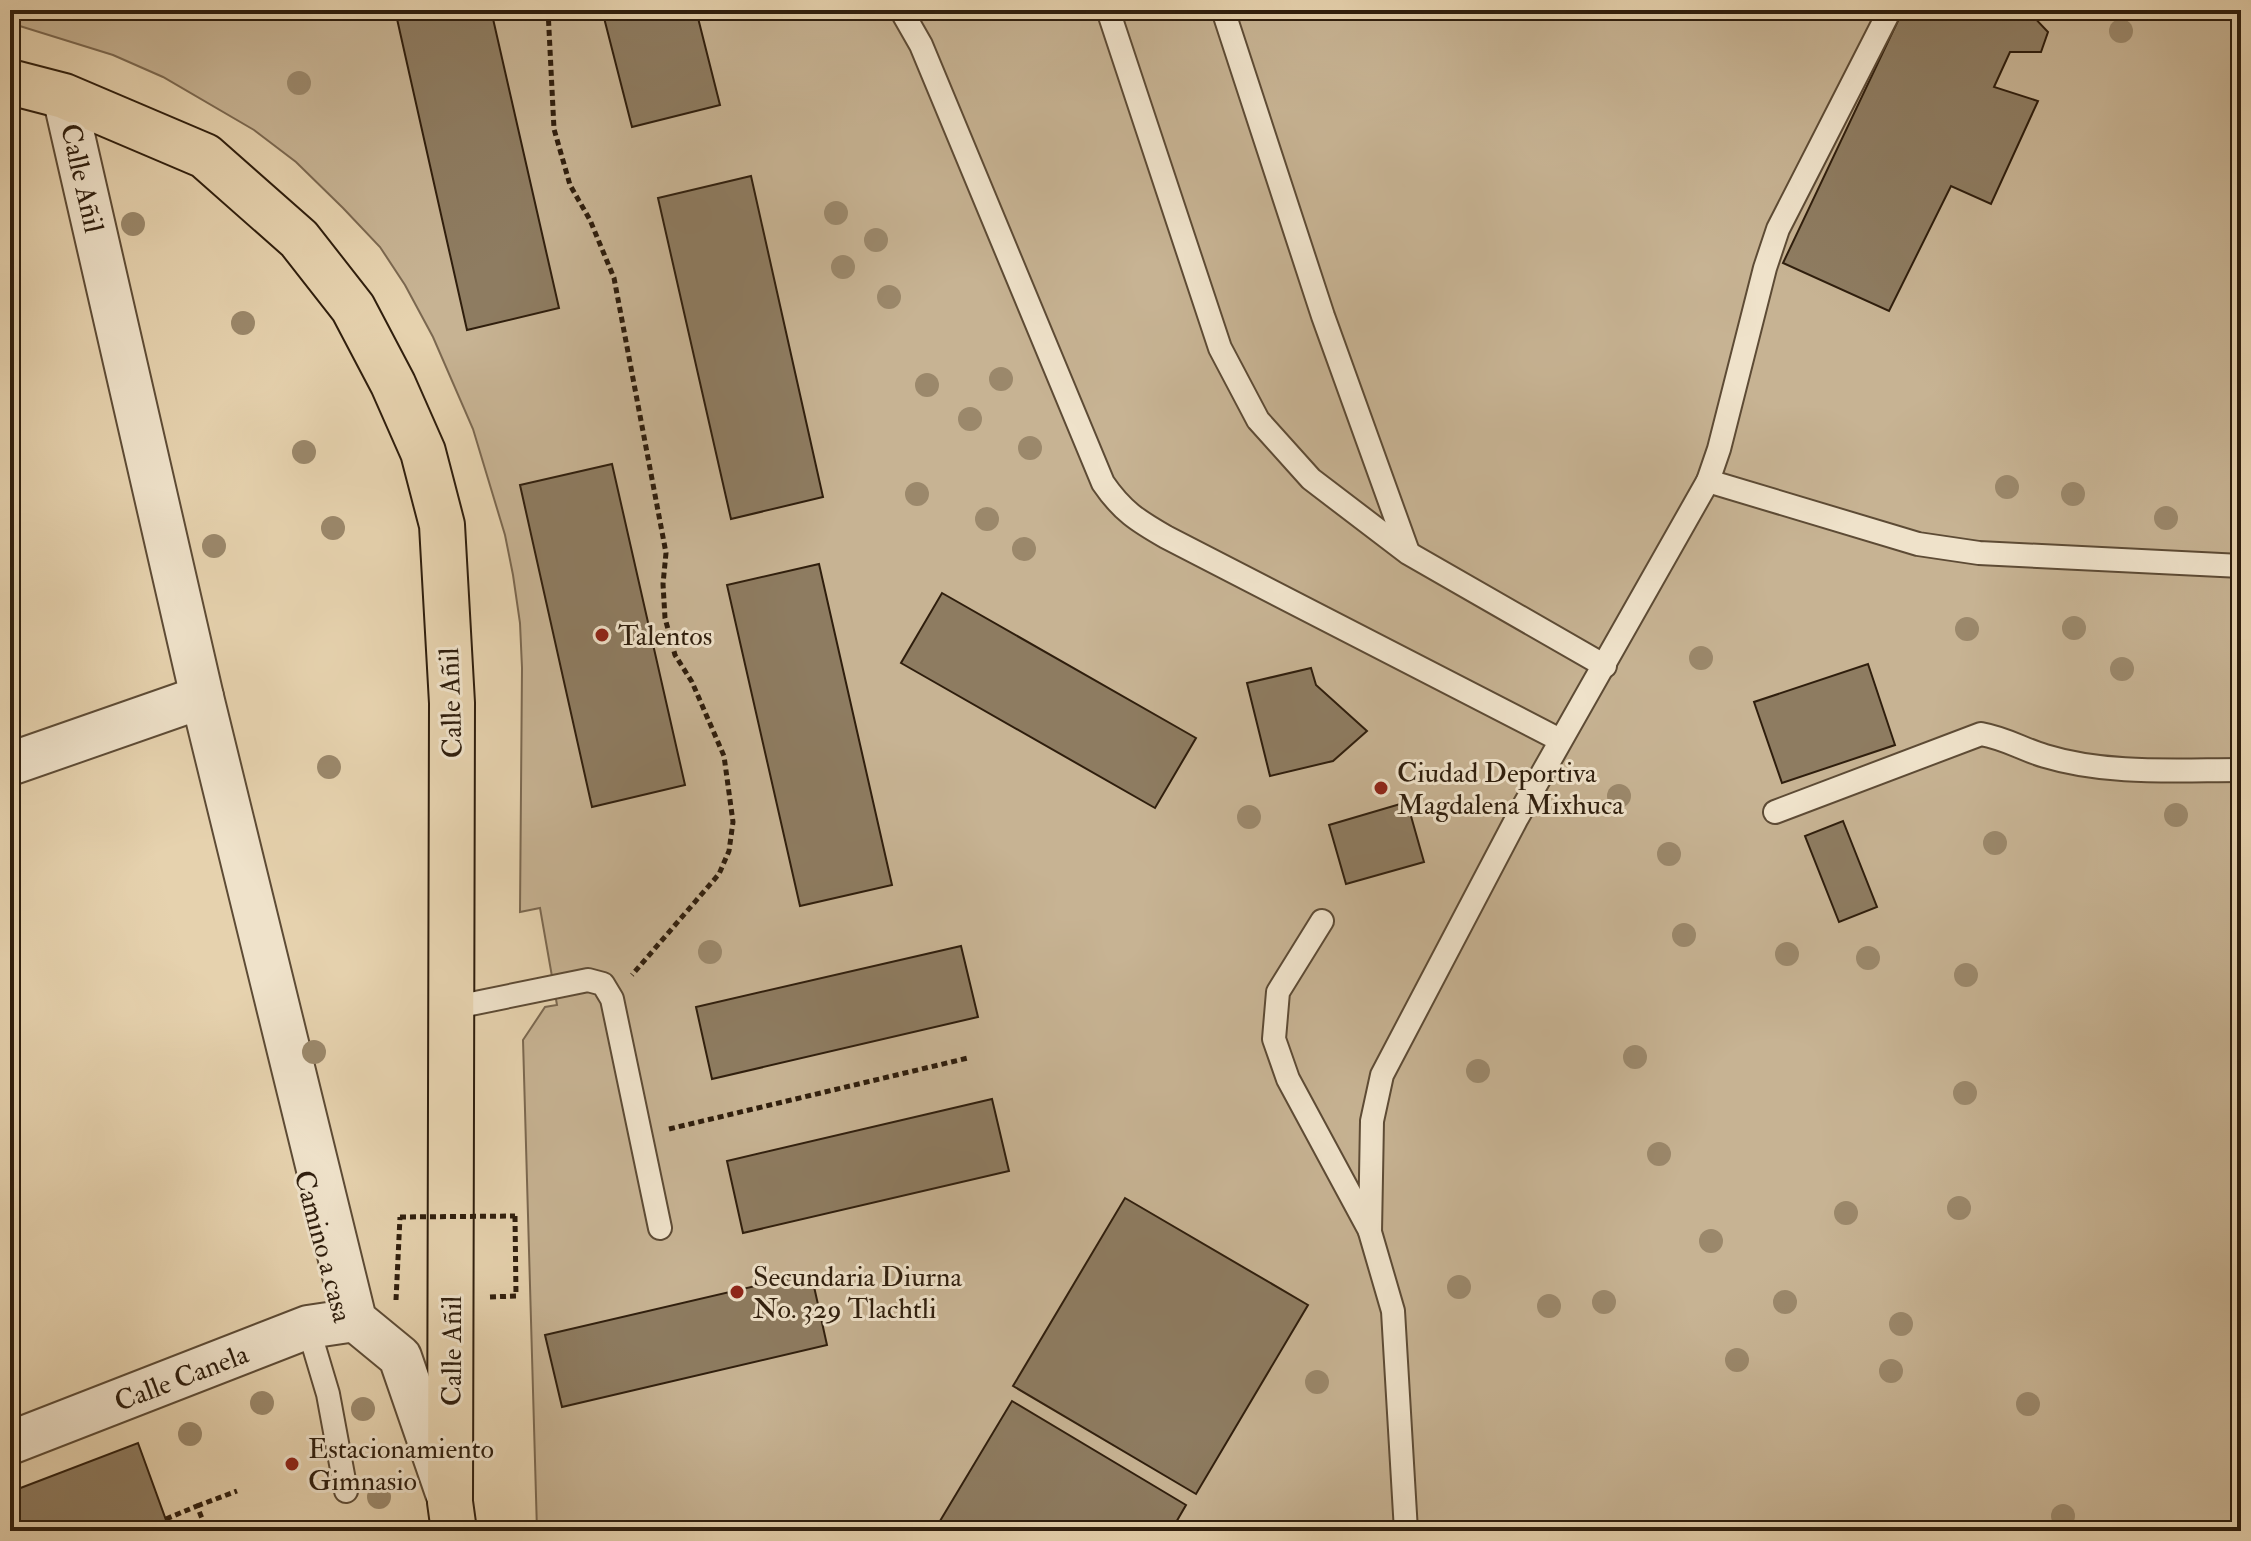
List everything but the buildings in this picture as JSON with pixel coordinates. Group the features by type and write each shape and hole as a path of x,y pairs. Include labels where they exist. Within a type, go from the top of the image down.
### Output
{"main road":[{"name":"Calle Añil","path":"10,82 64,96 205,156 299,239 353,308 417,438 442,525 452,703 452,1516"}],"street":[{"name":"Calle Añil","path":"64,96 202,697 355,1320 400,1357 452,1516"},
{"path":"10,764 202,697"},
{"name":"Calle Canela","path":"10,1443 308,1327 355,1320"}],"lane":[{"path":"901,10 921,45 1103,483 1117,504 1132,518 1166,537 1560,740"},
{"path":"1108,10 1220,348 1258,420 1311,479 1408,553 1605,666"},
{"path":"1223,10 1323,316 1408,553"},
{"path":"1370,1232 1372,1121 1382,1075 1560,740 1708,481 1778,229 1890,10"},
{"path":"1708,481 1918,544 1979,553 2241,566"},
{"path":"1775,812 1981,734 2004,738 2045,756 2119,770 2241,770"},
{"path":"1322,921 1278,992 1274,1039 1288,1079 1370,1232 1393,1311 1406,1531"},
{"path":"451,1008 588,980 603,984 612,999 660,1228"},
{"path":"308,1327 328,1394 346,1491"}],"path":[{"path":"548,10 554,129 570,185 595,231 614,278 666,553 663,584 665,618 675,655 698,693 724,756 733,822 729,851 719,874 612,999"},
{"path":"641,1136 968,1058"},
{"path":"398,1295 400,1217 515,1216 516,1296"},
{"path":"166,1519 237,1491"},
{"path":"197,1506 207,1531"}],"shaded area":[{"name":"Ciudad Deportiva Magdalena Mixhuca","path":"10,10 2241,10 2241,1531 537,1531 523,1040 545,1007 557,1005 540,908 520,912 520,623 505,535 473,429 433,337 380,247 296,162 254,130 163,77 113,55 10,23"}],"place":[{"name":"Talentos","path":"602,635"},
{"name":"Ciudad Deportiva Magdalena Mixhuca","path":"1381,788"},
{"name":"Secundaria Diurna No. 329 Tlachtli","path":"737,1292"},
{"name":"Estacionamiento Gimnasio","path":"292,1464"}]}
